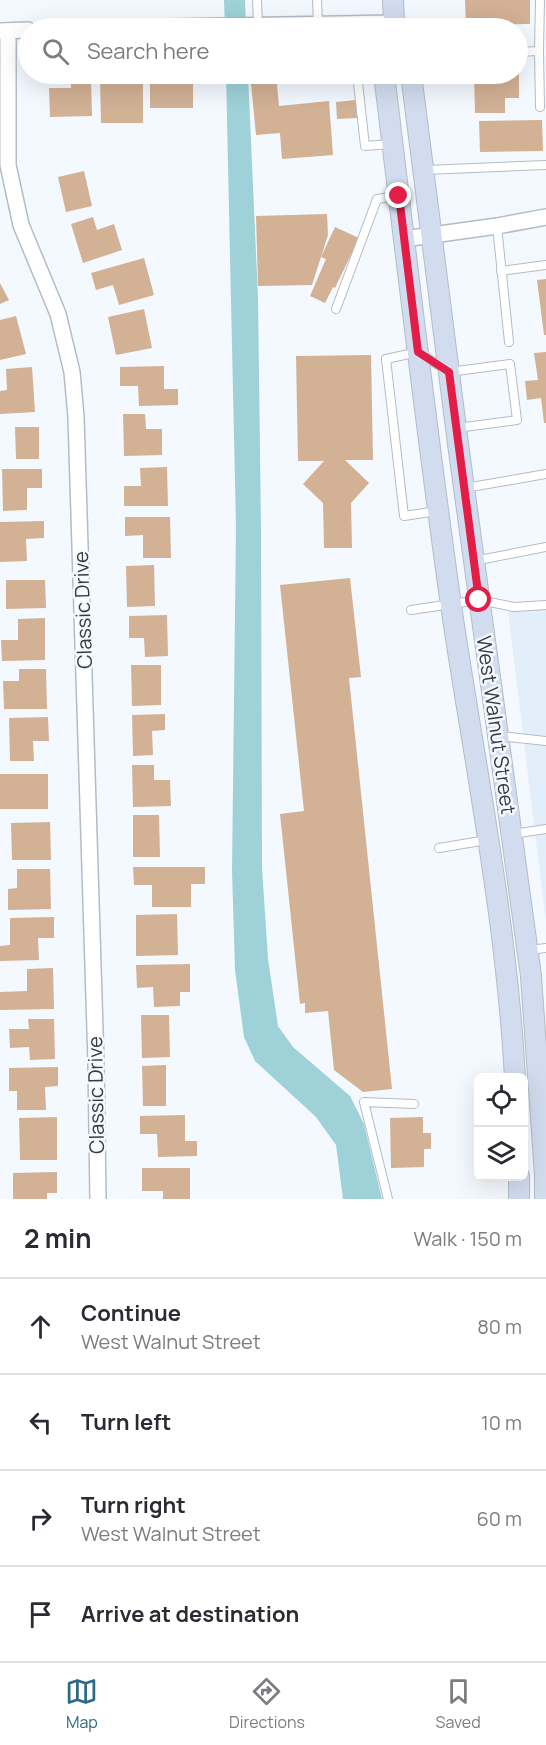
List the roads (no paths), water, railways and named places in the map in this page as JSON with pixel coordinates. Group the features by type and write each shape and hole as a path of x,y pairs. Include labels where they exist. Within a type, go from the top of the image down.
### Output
{"main road":[{"path":"393,0 394,18"},
{"name":"West Walnut Street","path":"385,84 439,511 498,909 512,1025 515,1073"},
{"name":"West Walnut Street","path":"412,84 511,835 533,947 531,976 544,1118 545,1199"},
{"path":"470,729 491,747 498,800 504,822 511,835"},
{"path":"488,840 496,839 506,850 515,904 533,947"},
{"path":"519,1181 519,1199"}],"street":[{"name":"Classic Drive","path":"4,31 4,154 21,225 58,314 72,372 76,417 96,1063 98,1199"},
{"path":"404,239 546,217"}],"lane":[{"path":"255,18 257,0"},
{"path":"317,0 318,18"},
{"path":"540,0 540,107"},
{"path":"528,52 539,51"},
{"path":"358,84 365,146 393,144"},
{"path":"423,171 546,165"},
{"path":"336,309 377,199 399,196"},
{"path":"497,226 509,342"},
{"path":"501,271 546,265"},
{"path":"439,511 404,516 386,360 418,352 449,372 510,364 517,420 456,428"},
{"path":"464,488 546,474"},
{"path":"474,561 546,547"},
{"path":"411,610 479,600 514,607 546,605"},
{"path":"498,736 546,741"},
{"path":"511,835 546,829"},
{"path":"439,848 488,840"},
{"path":"388,1199 364,1102 414,1104"}],"water":[{"path":"224,0 245,0 246,18 225,18"},
{"path":"226,84 248,84 258,298 262,868 268,959 278,1026 293,1047 350,1096 364,1124 382,1199 343,1199 336,1145 316,1117 255,1061 244,1037 235,970 232,871 236,527"}]}
